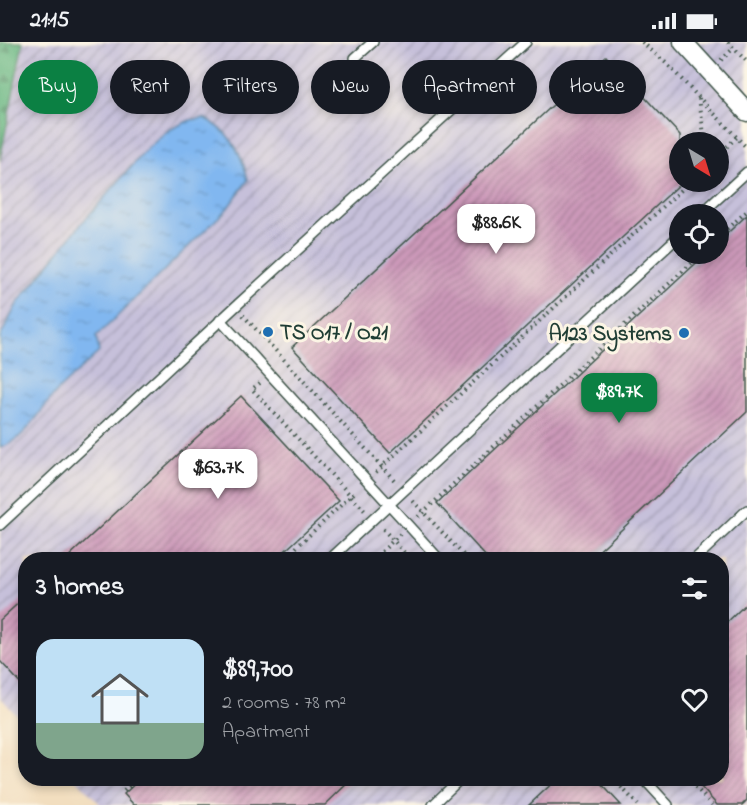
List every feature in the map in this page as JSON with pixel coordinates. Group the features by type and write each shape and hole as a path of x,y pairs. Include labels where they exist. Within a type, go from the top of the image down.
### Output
{"street":[{"path":"683,42 747,112"}],"lane":[{"path":"356,58 373,42"},
{"path":"0,525 526,42"},
{"path":"712,204 747,172"},
{"path":"338,552 669,245"},
{"path":"220,321 433,552"},
{"path":"702,552 747,510"},
{"path":"433,805 453,786"},
{"path":"650,786 668,805"}],"path":[{"path":"642,42 667,64 747,148"},
{"path":"728,42 747,62"},
{"path":"699,97 704,132"},
{"path":"729,145 737,137"},
{"path":"292,552 679,192"},
{"path":"729,227 747,211"},
{"path":"381,552 690,264"},
{"path":"235,307 461,552"},
{"path":"286,360 252,389 404,552"},
{"path":"124,791 129,786"},
{"path":"620,786 638,805"},
{"path":"694,786 712,805"}],"shaded area":[{"path":"22,42 747,42 747,805 101,805 83,786 729,786 729,552 18,552 18,716 0,697 0,149 18,61 18,114 98,114 98,60 18,60"}],"green space":[{"path":"0,42 23,42 18,60 0,160"}],"water":[{"path":"204,118 221,129 234,143 248,180 227,209 96,337 99,352 70,378 16,440 0,448 0,337 17,304 80,225 148,148 169,130 190,120"}],"building":[{"path":"646,99 677,132 669,132 669,192 671,192 390,453 292,347 549,109 549,114 646,114"},
{"name":"A123 Systems","path":"747,215 747,412 598,552 482,552 437,503 695,264 729,264 729,232"},
{"path":"241,396 339,501 284,552 74,552"},
{"path":"18,603 18,680 0,661 0,620"},
{"path":"747,603 747,800 742,805 717,805 700,786 729,786 729,620"},
{"path":"132,786 345,786 325,805 134,805 124,794"},
{"path":"549,786 603,786 621,805 529,805"}],"place":[{"name":"TS O17 / O21","path":"268,332"},
{"name":"A123 Systems","path":"684,333"}]}
